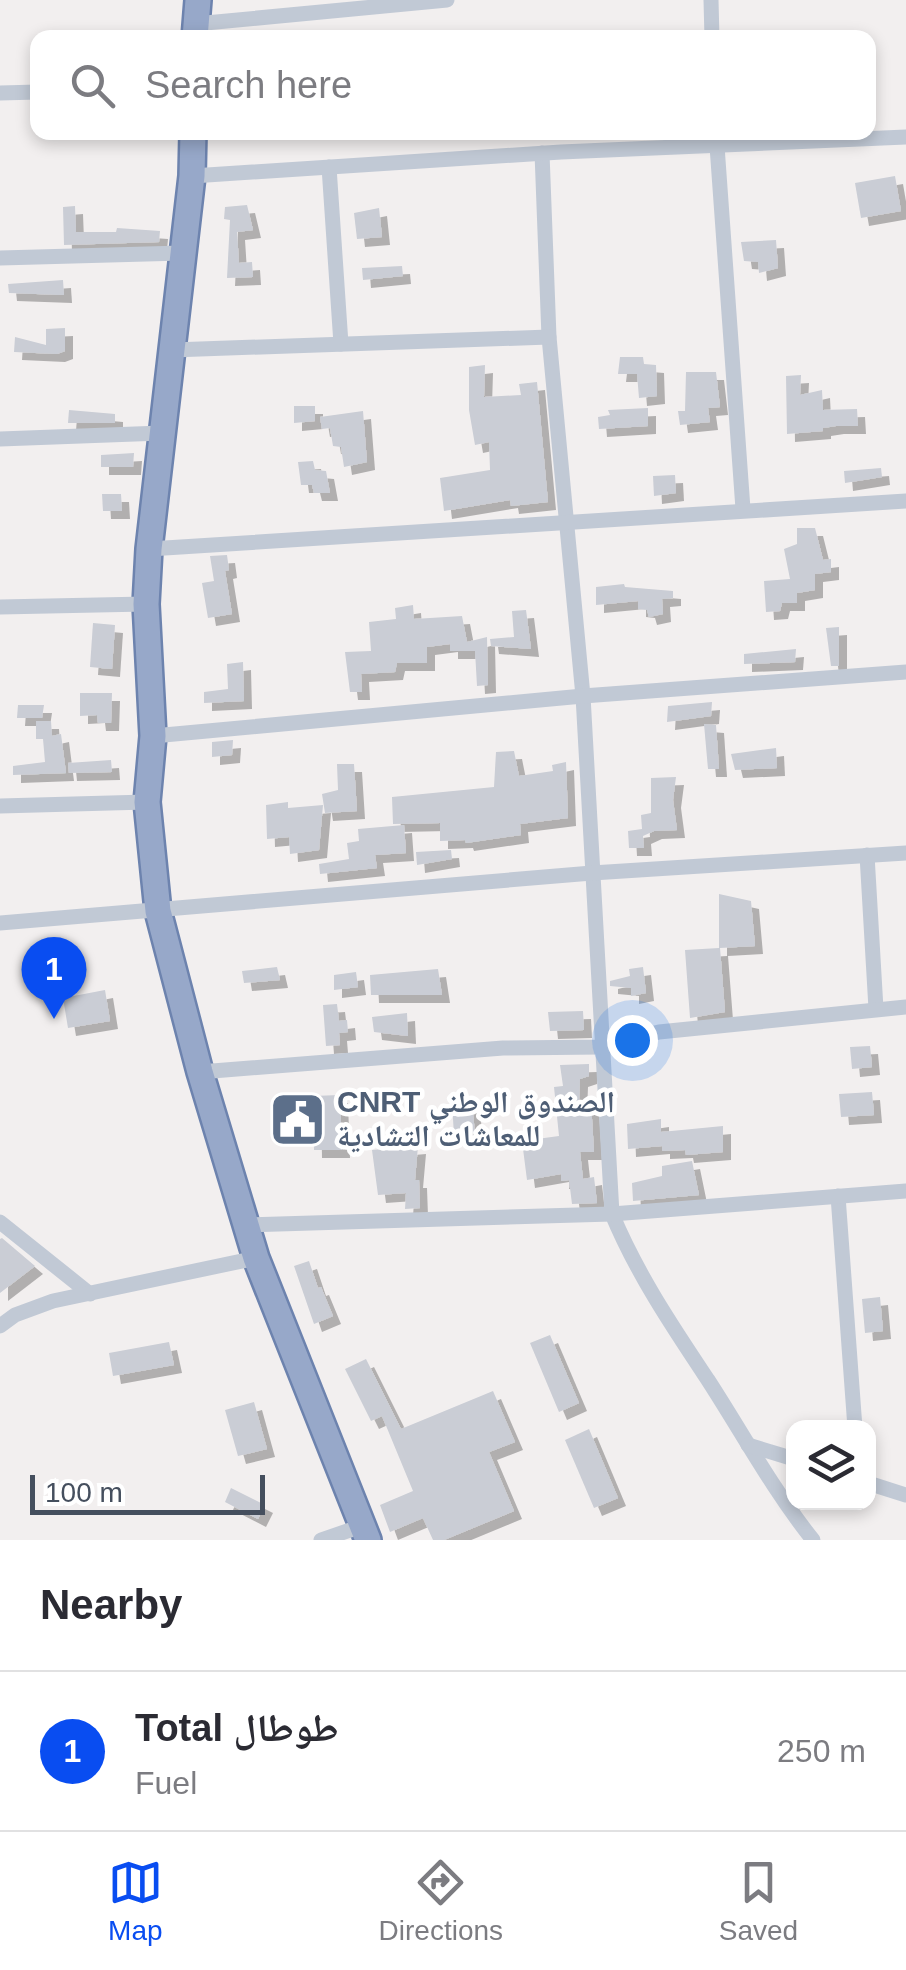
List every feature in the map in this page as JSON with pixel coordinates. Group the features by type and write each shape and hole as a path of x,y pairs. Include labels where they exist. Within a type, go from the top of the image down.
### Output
{"highway":[{"path":"193,140 146,604 153,736 147,802 158,911 245,1225 365,1533"}],"street":[{"path":"196,21 447,0"},
{"path":"711,0 712,30"},
{"path":"0,94 30,92"},
{"path":"876,137 906,137"},
{"path":"192,176 704,140"},
{"path":"716,140 743,509"},
{"path":"542,153 549,336 582,696 612,1214 650,1292 788,1509 814,1540"},
{"path":"329,167 341,344"},
{"path":"0,258 183,253"},
{"path":"172,350 549,336"},
{"path":"0,439 162,433"},
{"path":"149,549 906,500"},
{"path":"0,607 146,604"},
{"path":"153,736 582,696 906,672"},
{"path":"0,806 147,802"},
{"path":"0,922 906,853"},
{"path":"866,855 876,1009"},
{"path":"200,1072 503,1048 601,1047 658,1032 906,1008"},
{"path":"245,1225 612,1214 906,1191"},
{"path":"838,1196 854,1420"},
{"path":"0,1222 90,1294"},
{"path":"0,1326 32,1307 256,1258"},
{"path":"748,1445 786,1457"},
{"path":"876,1485 906,1495"},
{"path":"321,1540 365,1533"}],"building":[{"path":"895,176 901,211 861,218 855,183"},
{"path":"247,205 253,230 237,232 239,263 252,262 253,277 227,278 230,220 224,219 225,207"},
{"path":"75,206 76,232 116,232 117,228 160,231 159,242 64,245 63,207"},
{"path":"379,208 382,237 357,239 354,213"},
{"path":"776,240 778,268 759,273 758,262 744,261 741,242"},
{"path":"402,266 403,276 363,280 362,268"},
{"path":"63,280 64,295 9,293 8,284"},
{"path":"65,328 65,351 14,352 15,337 46,345 46,329"},
{"path":"620,357 643,357 644,364 656,365 657,396 639,398 637,374 618,374"},
{"path":"485,365 484,397 521,395 519,384 537,382 548,502 511,506 510,500 444,511 440,478 490,470 489,442 475,445 469,410 469,367"},
{"path":"686,372 716,372 720,407 708,408 710,422 680,425 678,411 685,411"},
{"path":"801,375 800,395 822,390 823,410 857,409 858,426 787,434 786,376"},
{"path":"294,406 315,406 315,421 294,423"},
{"path":"648,408 648,426 599,429 598,417 610,415 608,410"},
{"path":"69,410 115,414 115,423 68,423"},
{"path":"363,411 367,462 344,467 341,447 333,446 330,428 322,429 320,417"},
{"path":"134,453 133,467 101,467 101,455"},
{"path":"313,461 315,470 326,471 330,493 314,493 312,485 301,485 298,462"},
{"path":"881,468 882,477 845,483 844,471"},
{"path":"675,475 676,493 654,496 653,476"},
{"path":"102,494 121,494 122,511 103,511"},
{"path":"797,528 815,528 823,560 831,559 831,572 815,574 815,590 797,593 797,603 782,603 780,611 766,612 764,581 790,579 784,549 797,544"},
{"path":"227,555 229,570 225,571 232,614 208,618 202,583 214,581 210,556"},
{"path":"624,584 673,591 673,598 662,599 663,614 649,617 647,610 638,609 638,601 596,605 596,587"},
{"path":"413,605 414,619 462,616 467,642 487,637 488,685 477,686 475,651 450,651 450,644 427,647 427,663 397,663 395,672 361,674 362,692 350,692 345,652 371,651 369,622 396,619 395,608"},
{"path":"526,610 531,649 491,646 490,639 514,637 512,611"},
{"path":"93,623 115,625 112,669 90,667"},
{"path":"839,627 839,666 831,666 826,628"},
{"path":"796,649 795,662 744,664 744,654"},
{"path":"243,662 244,701 204,703 204,692 228,689 227,664"},
{"path":"80,693 112,693 111,723 98,723 97,715 80,716"},
{"path":"712,702 711,716 667,722 668,706"},
{"path":"18,705 44,705 42,718 17,718"},
{"path":"36,721 51,721 52,736 61,734 66,773 13,775 13,766 45,762 43,739 36,739"},
{"path":"704,724 716,725 719,769 708,769"},
{"path":"233,740 232,755 212,757 212,742"},
{"path":"776,748 777,768 735,770 731,754"},
{"path":"514,751 519,776 553,771 552,765 566,762 568,818 520,824 521,835 466,843 440,841 440,823 393,824 392,797 494,787 496,752"},
{"path":"111,760 112,772 69,773 68,763"},
{"path":"337,764 354,764 357,811 325,813 322,794 338,790"},
{"path":"676,777 673,800 677,830 654,831 643,836 644,848 629,848 628,831 642,829 641,815 651,813 651,778"},
{"path":"288,802 288,808 323,805 319,850 290,854 289,837 267,839 266,805"},
{"path":"404,825 406,853 375,855 377,868 320,874 319,864 349,859 347,843 359,841 358,829"},
{"path":"451,850 452,859 417,865 416,852"},
{"path":"719,894 751,901 755,946 720,948 725,1012 690,1018 685,950 719,948"},
{"path":"277,967 280,980 244,983 242,971"},
{"path":"643,967 646,993 631,996 631,988 610,986 610,981 630,976 629,969"},
{"path":"438,969 442,995 371,995 370,975"},
{"path":"356,972 358,987 334,990 334,975"},
{"path":"105,990 110,1021 68,1028 63,998"},
{"path":"337,1004 339,1021 347,1020 348,1032 339,1033 340,1045 326,1046 323,1005"},
{"path":"583,1011 584,1030 550,1031 548,1012"},
{"path":"407,1013 408,1036 374,1032 372,1017"},
{"path":"870,1046 872,1067 852,1069 850,1047"},
{"path":"589,1064 589,1076 580,1079 579,1104 591,1102 594,1152 580,1152 583,1179 594,1177 597,1203 572,1204 569,1180 561,1181 561,1174 527,1180 522,1141 559,1136 554,1087 563,1086 560,1065"},
{"path":"872,1092 874,1115 841,1117 839,1094"},
{"path":"340,1095 342,1150 314,1150 313,1096"},
{"path":"472,1104 475,1133 454,1134 452,1105"},
{"path":"661,1119 661,1132 723,1126 723,1152 686,1155 685,1150 662,1151 662,1146 628,1149 627,1124"},
{"path":"418,1146 415,1180 419,1180 420,1208 405,1209 406,1193 378,1195 372,1150"},
{"path":"692,1161 699,1195 633,1201 632,1183 662,1176 662,1166"},
{"path":"0,1239 35,1266 0,1293"},
{"path":"309,1261 333,1316 314,1324 294,1266"},
{"path":"880,1297 883,1331 865,1333 862,1299"},
{"path":"550,1335 579,1403 559,1412 530,1343"},
{"path":"169,1342 174,1365 113,1376 109,1353"},
{"path":"366,1359 401,1429 493,1391 515,1442 489,1452 514,1511 444,1540 433,1540 423,1518 390,1532 380,1505 413,1491 382,1416 371,1421 345,1369"},
{"path":"254,1402 267,1449 238,1456 225,1410"},
{"path":"589,1429 618,1498 594,1508 565,1440"},
{"path":"231,1488 265,1505 258,1519 225,1502"}],"place":[{"name":"Total طوطال","path":"54,1019"},
{"name":"CNRT الصندوق الوطني للمعاشات التشادية","path":"298,1119"}]}
